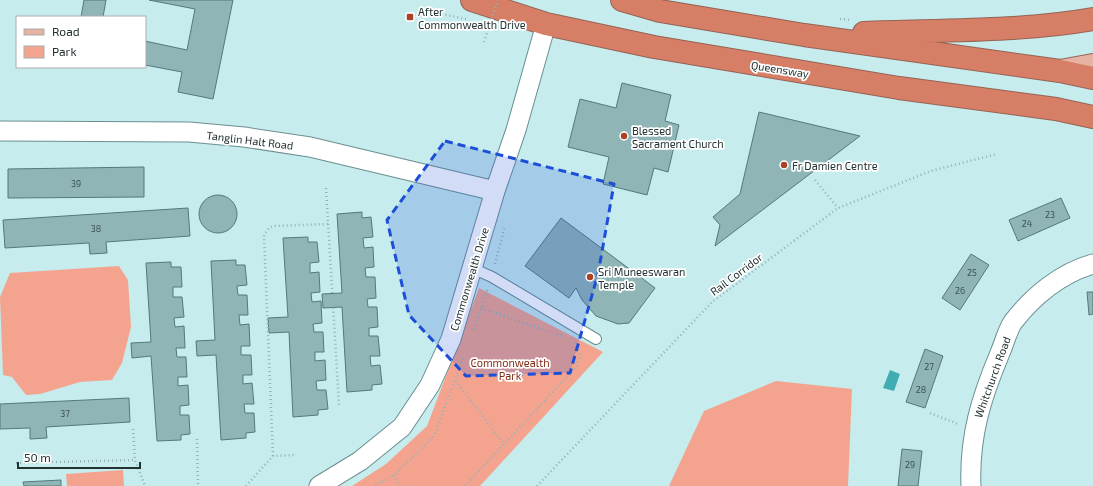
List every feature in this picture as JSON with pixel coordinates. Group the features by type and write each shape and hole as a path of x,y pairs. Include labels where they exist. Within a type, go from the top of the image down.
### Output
{"highway":[{"name":"Queensway","path":"472,0 546,24 654,47 769,67 1056,109 1093,117"},
{"path":"622,0 660,11 804,35 1060,71 1093,78"},
{"path":"804,35 1001,28 1093,19"}],"main road":[{"path":"1060,71 1093,65"}],"street":[{"name":"Commonwealth Drive","path":"319,486 360,461 402,427 430,385 451,339 495,191 516,130 546,24"},
{"name":"Tanglin Halt Road","path":"0,131 189,132 244,137 310,147 495,191"},
{"name":"Whitchurch Road","path":"971,486 970,466 974,430 989,378 1012,324 1043,290 1078,268 1093,264"}],"lane":[{"path":"472,268 492,277 596,339"}],"path":[{"path":"484,42 498,0"},
{"name":"Rail Corridor","path":"537,486 712,302 838,208 931,171 997,154"},
{"path":"815,180 838,208"},
{"path":"326,188 339,405"},
{"path":"274,456 264,235 270,227 275,226 328,224"},
{"path":"474,330 492,277 505,224"},
{"path":"481,308 564,336"},
{"path":"465,486 577,366 580,354 575,343 570,339"},
{"path":"375,486 394,475 434,436 466,352"},
{"path":"455,381 504,444"},
{"path":"930,413 974,430"},
{"path":"133,429 135,460 144,486"},
{"path":"197,439 198,486"},
{"path":"246,486 274,456 295,455"},
{"path":"16,463 135,460"},
{"path":"394,475 400,486"}],"highlighted area":[{"path":"445,141 614,184 598,274 570,373 466,376 409,315 387,220"}],"green space":[{"path":"119,266 128,280 131,327 122,363 112,380 80,382 40,394 26,395 12,377 3,375 0,297 10,273"},
{"name":"Commonwealth Park","path":"479,288 603,352 480,486 352,486 386,464 427,426"},
{"path":"776,381 852,389 848,486 669,486 704,411"},
{"path":"123,470 124,486 67,486 66,474"}],"water":[{"path":"890,370 900,374 894,391 883,388"}],"building":[{"path":"84,0 106,0 103,16 81,16"},
{"path":"149,0 233,0 213,99 178,92 182,72 146,65 146,41 187,50 195,9"},
{"name":"Blessed Sacrament Church","path":"622,83 671,95 665,121 679,125 668,172 654,168 647,195 603,184 609,157 568,147 580,99 616,108"},
{"name":"Fr Damien Centre","path":"759,112 860,136 715,246 720,225 713,217 740,194"},
{"path":"144,167 144,197 8,198 8,169"},
{"path":"218,195 228,198 234,204 237,214 234,224 228,230 218,233 208,230 202,224 199,214 202,204 208,198"},
{"path":"1061,198 1070,218 1018,241 1009,220"},
{"path":"188,208 190,236 106,242 107,253 90,254 89,243 5,248 3,220"},
{"path":"362,212 362,218 371,217 373,237 363,238 364,248 373,247 374,267 365,268 366,277 375,277 376,298 367,299 368,307 377,307 378,327 369,328 369,336 378,336 380,356 370,356 371,366 380,365 382,384 372,385 372,390 347,392 342,307 323,308 322,294 342,293 337,214"},
{"name":"Sri Muneeswaran Temple","path":"561,218 655,288 629,323 618,324 596,316 582,300 576,288 569,298 525,266"},
{"path":"308,237 308,242 317,242 319,262 310,263 310,273 319,272 320,292 311,293 312,302 321,301 322,323 313,324 314,332 323,332 324,352 315,352 315,361 325,360 326,380 316,381 317,390 326,390 328,409 318,410 318,415 293,417 289,332 269,333 268,318 288,317 283,238"},
{"path":"971,254 989,265 960,310 942,298"},
{"path":"236,260 236,265 245,265 247,285 237,286 238,295 247,295 248,315 239,315 240,325 249,324 250,346 241,346 241,355 251,355 252,375 243,375 243,384 252,383 254,404 244,404 245,413 254,413 255,432 246,433 246,438 221,440 216,355 197,356 196,341 215,340 211,261"},
{"path":"171,262 171,267 181,267 182,287 173,287 173,297 182,297 184,317 174,318 175,327 184,326 185,348 176,348 177,357 186,357 187,377 178,377 178,386 188,385 189,405 180,406 180,415 189,415 190,434 181,435 181,440 157,441 151,356 132,358 131,343 151,342 146,263"},
{"path":"1087,292 1093,292 1093,314 1089,315"},
{"path":"925,349 943,356 925,408 906,402"},
{"path":"129,398 130,422 46,427 47,438 30,439 30,428 0,429 0,404"},
{"path":"902,449 922,451 918,486 898,486"},
{"path":"61,480 61,486 24,486 23,482"}],"place":[{"name":"After Commonwealth Drive","path":"410,17"},
{"name":"Blessed Sacrament Church","path":"624,136"},
{"name":"Fr Damien Centre","path":"784,165"},
{"name":"Sri Muneeswaran Temple","path":"590,277"}]}
